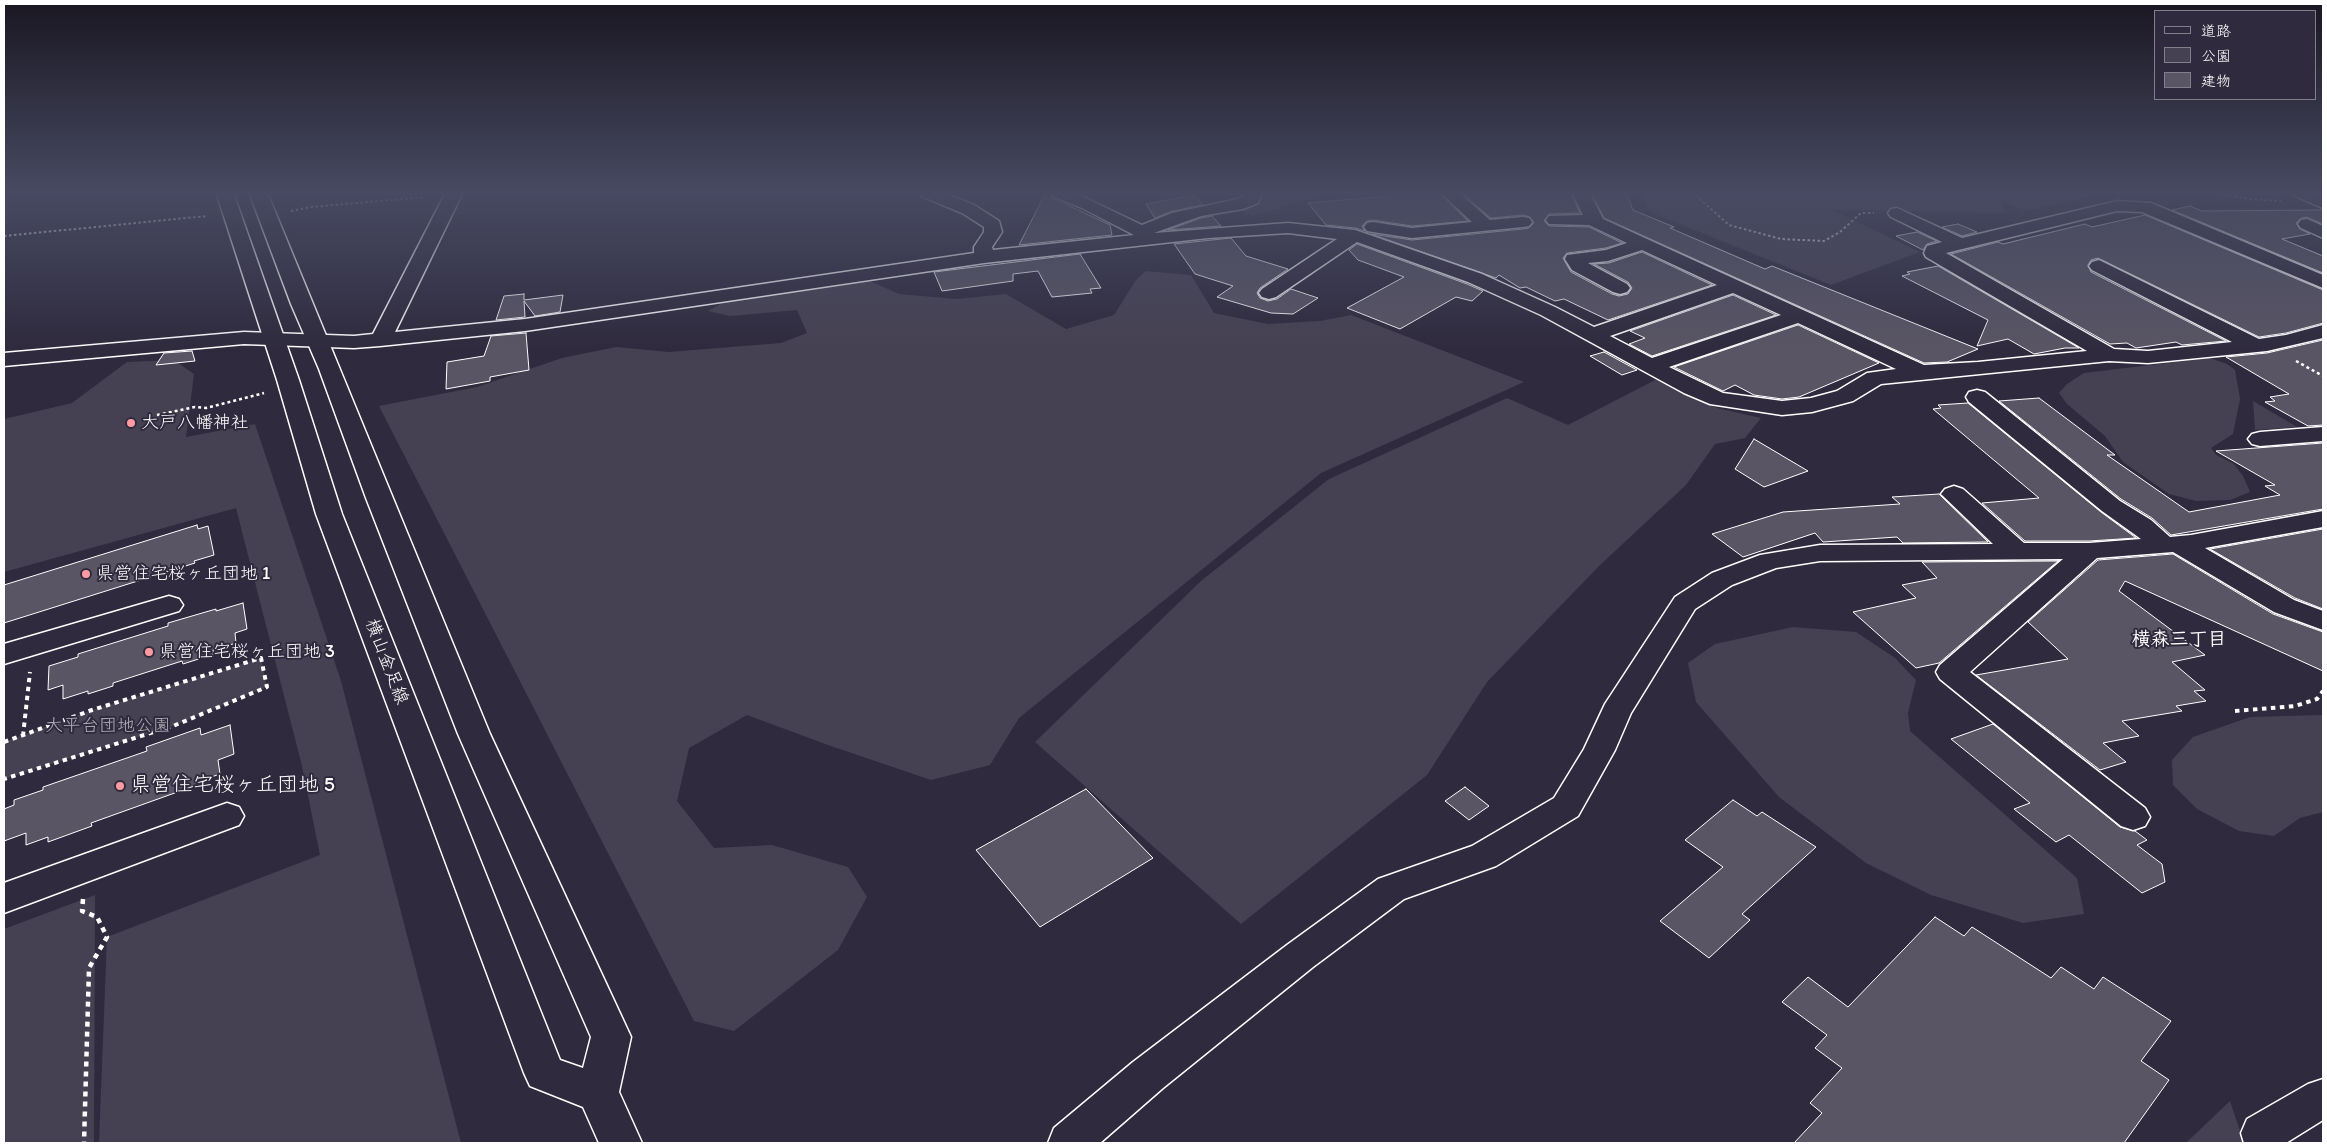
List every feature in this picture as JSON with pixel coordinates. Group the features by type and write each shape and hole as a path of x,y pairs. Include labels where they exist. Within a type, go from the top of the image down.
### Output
{"street":[{"name":"横山金足線","path":"242,246 288,380 329,514 545,1073 598,1092"},
{"path":"279,246 301,304 330,369 378,498 474,734 612,1037 598,1092 621,1143"},
{"path":"380,340 427,246"},
{"path":"984,246 984,257"},
{"path":"4,360 244,338 318,343 380,340 525,325 1072,246"},
{"path":"1269,293 1339,246"},
{"path":"1388,246 1475,278 1548,311 1692,388 1718,399 1782,408 1812,405 1845,396 1875,378 1921,372 1978,370 2108,356 2148,357 2289,341 2323,331"},
{"path":"1620,288 1578,266 1574,260 1608,255 1637,246"},
{"path":"1645,246 1921,372"},
{"path":"1953,246 1934,250 1933,253 2108,356"},
{"path":"2237,246 2323,282"},
{"path":"2099,266 2254,345"},
{"path":"1591,335 1734,286"},
{"path":"1650,366 1799,316"},
{"path":"1977,397 2110,506 2172,545 2284,606 2323,622"},
{"path":"2260,439 2323,434"},
{"path":"1954,494 2018,552"},
{"path":"1069,1143 1148,1075 1300,956 1391,889 1484,856 1566,807 1599,750 1616,712 1685,603 1722,579 1770,561 1820,554 2089,551 2172,545 2321,521"},
{"path":"2089,551 1951,672 2133,817"},
{"path":"4,654 169,605"},
{"path":"4,898 227,816"},
{"path":"2265,1143 2262,1133 2323,1098"}],"path":[{"path":"157,415 195,407 206,408 265,393"},
{"path":"4,742 92,710 260,658 267,686 173,726 4,779"},
{"path":"23,736 31,662"},
{"path":"2235,711 2295,706 2317,699 2323,691"},
{"path":"84,1143 89,968 107,938 97,917 82,911 85,868"}],"green space":[{"path":"1733,246 1906,246 1920,252 1831,285"},
{"path":"1146,271 1191,275 1214,313 1268,324 1320,321 1351,315 1524,382 1321,473 1019,718 990,765 931,780 747,715 689,748 677,801 714,848 772,845 848,867 867,897 838,950 734,1031 694,1021 379,406 477,387 562,358 616,347 669,352 781,343 807,333 797,310 730,316 708,311 724,302 870,281 899,294 956,299 1006,294 1066,329 1114,315 1136,280"},
{"path":"2210,358 2227,364 2235,370 2240,399 2233,434 2211,448 2216,455 2234,464 2243,476 2250,492 2230,500 2196,501 2169,494 2123,462 2105,436 2067,404 2059,393 2067,384 2084,373"},
{"path":"174,360 194,374 186,437 255,424 341,681 461,1143 99,1143 107,937 320,855 302,766 236,508 4,572 4,419 72,403 127,362"},
{"path":"1657,379 1717,408 1761,418 1745,438 1715,444 1686,485 1599,566 1487,682 1427,775 1241,924 1035,742 1201,581 1329,479 1507,398 1568,425"},
{"path":"2253,401 2297,427 2255,430"},
{"path":"1793,627 1856,632 1895,658 1916,680 1908,713 1910,731 2077,878 2084,914 2023,923 1931,895 1866,863 1779,797 1696,702 1688,663 1715,644"},
{"name":"大平台団地公園","path":"261,658 267,687 173,726 4,779 4,742 92,710"},
{"path":"2323,715 2323,812 2300,818 2274,836 2239,831 2197,809 2173,785 2172,760 2193,737 2250,717"},
{"path":"95,895 94,1143 4,1143 4,929"},
{"path":"2230,1101 2244,1143 2186,1143 2189,1140"}],"building":[{"path":"1175,246 1237,246 1246,256 1288,269 1260,288 1257,293 1260,298 1268,301 1277,299 1291,289 1318,298 1293,314 1271,313 1217,297 1233,286 1195,274"},
{"path":"1355,246 1361,246 1483,291 1472,301 1456,297 1400,329 1347,308 1404,277 1358,260 1349,250"},
{"path":"1404,246 1614,246 1567,253 1563,258 1571,272 1619,296 1628,294 1632,288 1628,282 1594,264 1609,263 1642,252 1712,285 1608,320 1564,299 1555,301 1526,287 1520,288 1499,275 1496,278"},
{"path":"1665,246 1711,246 1765,269 1772,266 1978,349 1947,362 1924,363"},
{"path":"1914,246 1926,246 1923,250"},
{"path":"1984,246 2217,246 2323,290 2323,323 2286,333 2259,337 2098,258 2091,260 2088,265 2091,272 2226,341 2182,345 2176,342 2136,348 2127,343 2110,344 1951,254"},
{"path":"2257,246 2298,246 2323,256 2323,273"},
{"path":"1080,254 1101,288 1090,289 1092,293 1052,297 1038,271 1013,274 1013,281 942,291 934,272"},
{"path":"1938,266 2079,348 2065,348 2034,354 2008,339 1977,346 1988,320 1902,276 1910,274 1907,272"},
{"path":"524,294 524,300 563,295 560,312 535,316 524,301 525,317 496,320 504,296"},
{"path":"1733,295 1776,315 1652,356 1629,344 1645,338 1630,331"},
{"path":"1798,325 1879,363 1799,397 1782,399 1754,395 1735,385 1723,391 1674,367"},
{"path":"526,333 529,370 490,377 490,381 446,389 447,362 484,356 491,336"},
{"path":"2323,340 2323,425 2308,426 2265,402 2275,401 2270,397 2289,394 2226,357 2267,353"},
{"path":"192,351 195,361 156,365 164,353"},
{"path":"1604,352 1637,370 1622,375 1590,356"},
{"path":"2039,398 2115,455 2107,455 2189,512 2280,495 2265,486 2275,485 2216,451 2323,443 2323,509 2171,535 2152,518 2121,499 1999,401"},
{"path":"1968,403 2101,512 2136,538 2089,541 2025,541 1982,503 2039,498 1933,409 1941,408 1938,405"},
{"path":"1754,439 1808,471 1764,487 1735,469"},
{"path":"1939,494 1988,542 1903,543 1897,537 1823,542 1815,533 1743,557 1712,534 1783,512 1900,504 1892,497"},
{"name":"県営住宅桜ヶ丘団地 1","path":"197,525 198,529 208,526 214,555 194,561 195,563 4,623 4,585"},
{"path":"2323,529 2323,609 2295,598 2210,549"},
{"path":"2173,554 2273,614 2323,632 2323,671 2125,581 2119,591 2205,655 2172,662 2205,690 2194,691 2206,701 2176,706 2182,711 2122,721 2139,736 2103,743 2126,762 2100,770 1976,675 2068,659 2028,622 2098,560"},
{"path":"2058,561 1939,663 1916,668 1853,612 1916,598 1902,585 1937,578 1922,562"},
{"name":"県営住宅桜ヶ丘団地 3","path":"243,603 247,629 235,633 236,643 213,650 214,654 183,664 182,661 113,683 113,686 88,694 88,691 63,699 63,685 48,690 49,666 78,657 78,654 168,626 168,623"},
{"path":"1993,724 2120,827 2135,831 2147,840 2137,845 2162,864 2165,882 2142,893 2069,835 2056,842 2014,809 2030,803 1951,739"},
{"name":"県営住宅桜ヶ丘団地 5","path":"230,725 234,754 218,760 220,774 197,782 197,785 91,823 92,826 48,842 48,837 26,845 26,833 4,841 4,809 14,805 14,800 43,790 43,787 147,751 146,747 200,728 201,735"},
{"path":"1465,787 1489,806 1469,820 1445,801"},
{"path":"1086,789 1153,858 1040,927 976,850"},
{"path":"1733,800 1757,816 1762,812 1816,847 1742,914 1750,920 1709,958 1660,921 1723,867 1685,840"},
{"path":"1935,917 1964,936 1972,927 2051,978 2061,967 2094,989 2103,977 2171,1021 2141,1061 2169,1080 2124,1143 1794,1143 1822,1113 1810,1103 1842,1068 1815,1048 1827,1035 1782,1002 1808,977 1848,1007"}],"place":[{"name":"大戸八幡神社","path":"131,423"},
{"name":"県営住宅桜ヶ丘団地 1","path":"86,574"},
{"name":"県営住宅桜ヶ丘団地 3","path":"149,652"},
{"name":"県営住宅桜ヶ丘団地 5","path":"120,786"}],"district":[{"name":"横森三丁目","path":"2179,640"}]}
